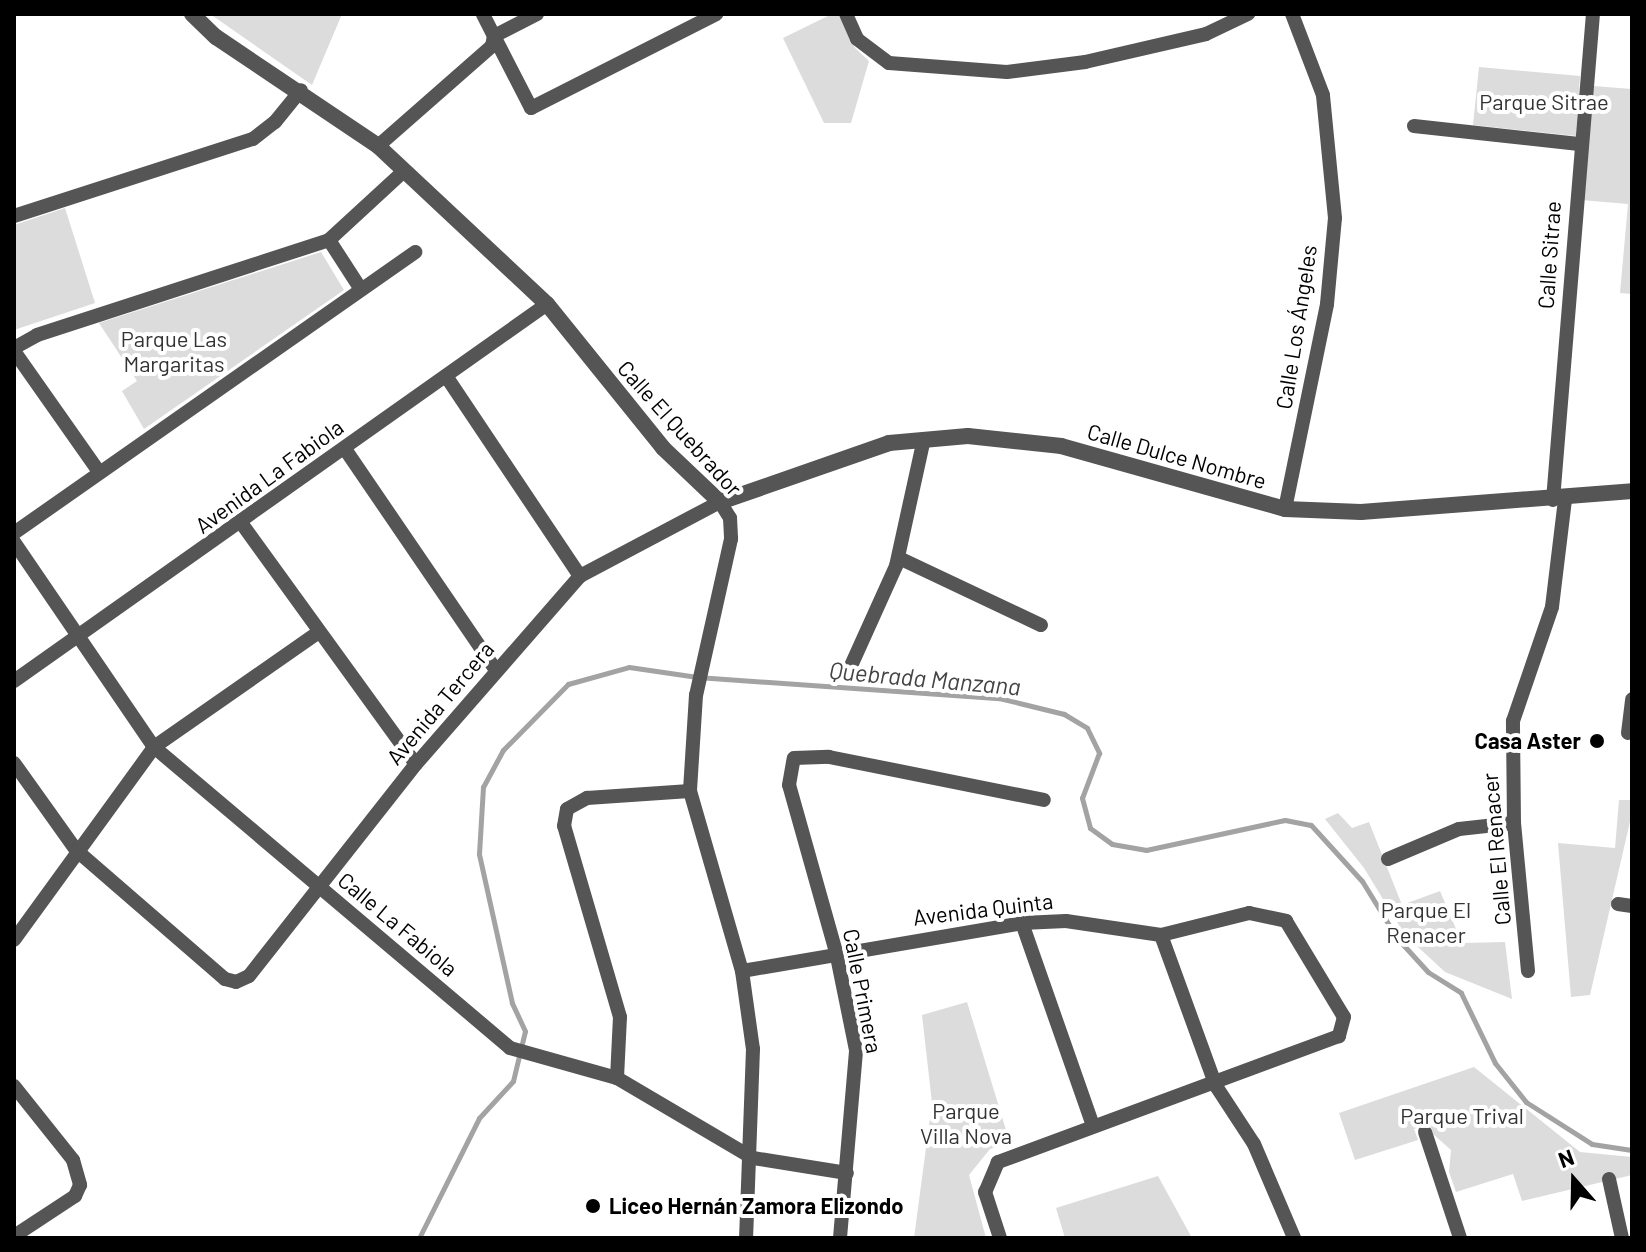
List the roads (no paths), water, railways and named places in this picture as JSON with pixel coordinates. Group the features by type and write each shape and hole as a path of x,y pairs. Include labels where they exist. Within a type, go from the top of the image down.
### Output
{"street":[{"name":"Calle El Quebrador","path":"192,14 216,37 301,90 378,146 547,304 663,448 720,502 730,518 731,539 689,738 690,791 742,971 753,1049 753,1158 746,1238"},
{"path":"483,14 531,108 716,14"},
{"path":"378,146 484,55 494,36 537,14"},
{"path":"846,14 857,39 889,63 1038,70 1206,34 1248,14"},
{"name":"Calle Los Ángeles","path":"1285,509 1327,304 1335,218 1323,95 1314,60 1292,14"},
{"name":"Calle Sitrae","path":"1559,539 1579,144 1593,14"},
{"path":"14,216 253,139 275,122 301,90"},
{"path":"1414,126 1579,144"},
{"path":"99,472 14,350 37,335 329,240 404,171"},
{"path":"329,240 360,288"},
{"path":"14,533 415,252"},
{"name":"Avenida La Fabiola","path":"14,681 242,524 547,304"},
{"path":"446,376 580,576"},
{"name":"Calle Dulce Nombre","path":"720,502 874,447 924,439 1017,438 1061,446 1285,509 1361,512 1632,491"},
{"path":"850,668 899,558 924,439"},
{"path":"345,449 496,670"},
{"name":"Avenida Tercera","path":"76,850 225,979 236,982 249,976 416,764 580,576 720,502"},
{"path":"242,524 416,764"},
{"name":"Calle El Renacer","path":"1528,971 1514,823 1513,721 1552,607 1559,539"},
{"name":"Calle La Fabiola","path":"14,542 154,747 510,1048 617,1078 753,1158"},
{"path":"899,558 1041,625"},
{"path":"16,933 154,747 319,632"},
{"path":"1628,733 1632,699"},
{"name":"Calle Primera","path":"840,1238 856,1050 836,952 789,785 794,758 829,757 1044,800"},
{"path":"14,763 76,850"},
{"path":"617,1078 620,1017 564,826 567,809 587,798 690,791"},
{"path":"1388,859 1459,829 1514,823"},
{"name":"Avenida Quinta","path":"742,971 836,952 1022,923 1066,921 1161,935 1249,913 1275,916 1286,921 1336,1002 1343,1028 1330,1043 1216,1086"},
{"path":"1022,923 1093,1126"},
{"path":"1161,935 1216,1086 1254,1144 1294,1238"},
{"path":"14,1086 73,1160 80,1185 75,1196 14,1236"},
{"path":"1000,1238 985,1192 990,1171 1009,1157 1216,1086"},
{"path":"1425,1132 1460,1238"},
{"path":"753,1158 847,1173"},
{"path":"1609,1179 1622,1238"}],"waterway":[{"name":"Quebrada Manzana","path":"419,1238 479,1118 513,1081 525,1031 512,1003 479,854 483,787 503,750 568,684 629,667 697,677 999,698 1064,714 1087,728 1099,753 1082,798 1090,828 1112,844 1146,850 1285,820 1311,825 1362,881 1397,938 1428,972 1461,993 1495,1063 1526,1102 1592,1144 1632,1150"}],"place":[{"name":"Casa Aster","path":"1597,741"},
{"name":"Liceo Hernán Zamora Elizondo","path":"593,1206"}],"park label":[{"name":"Parque Sitrae","path":"1544,102"},
{"name":"Parque Las Margaritas","path":"174,350"},
{"name":"Parque El Renacer","path":"1426,922"},
{"name":"Parque Trival","path":"1462,1116"},
{"name":"Parque Villa Nova","path":"966,1122"}]}
